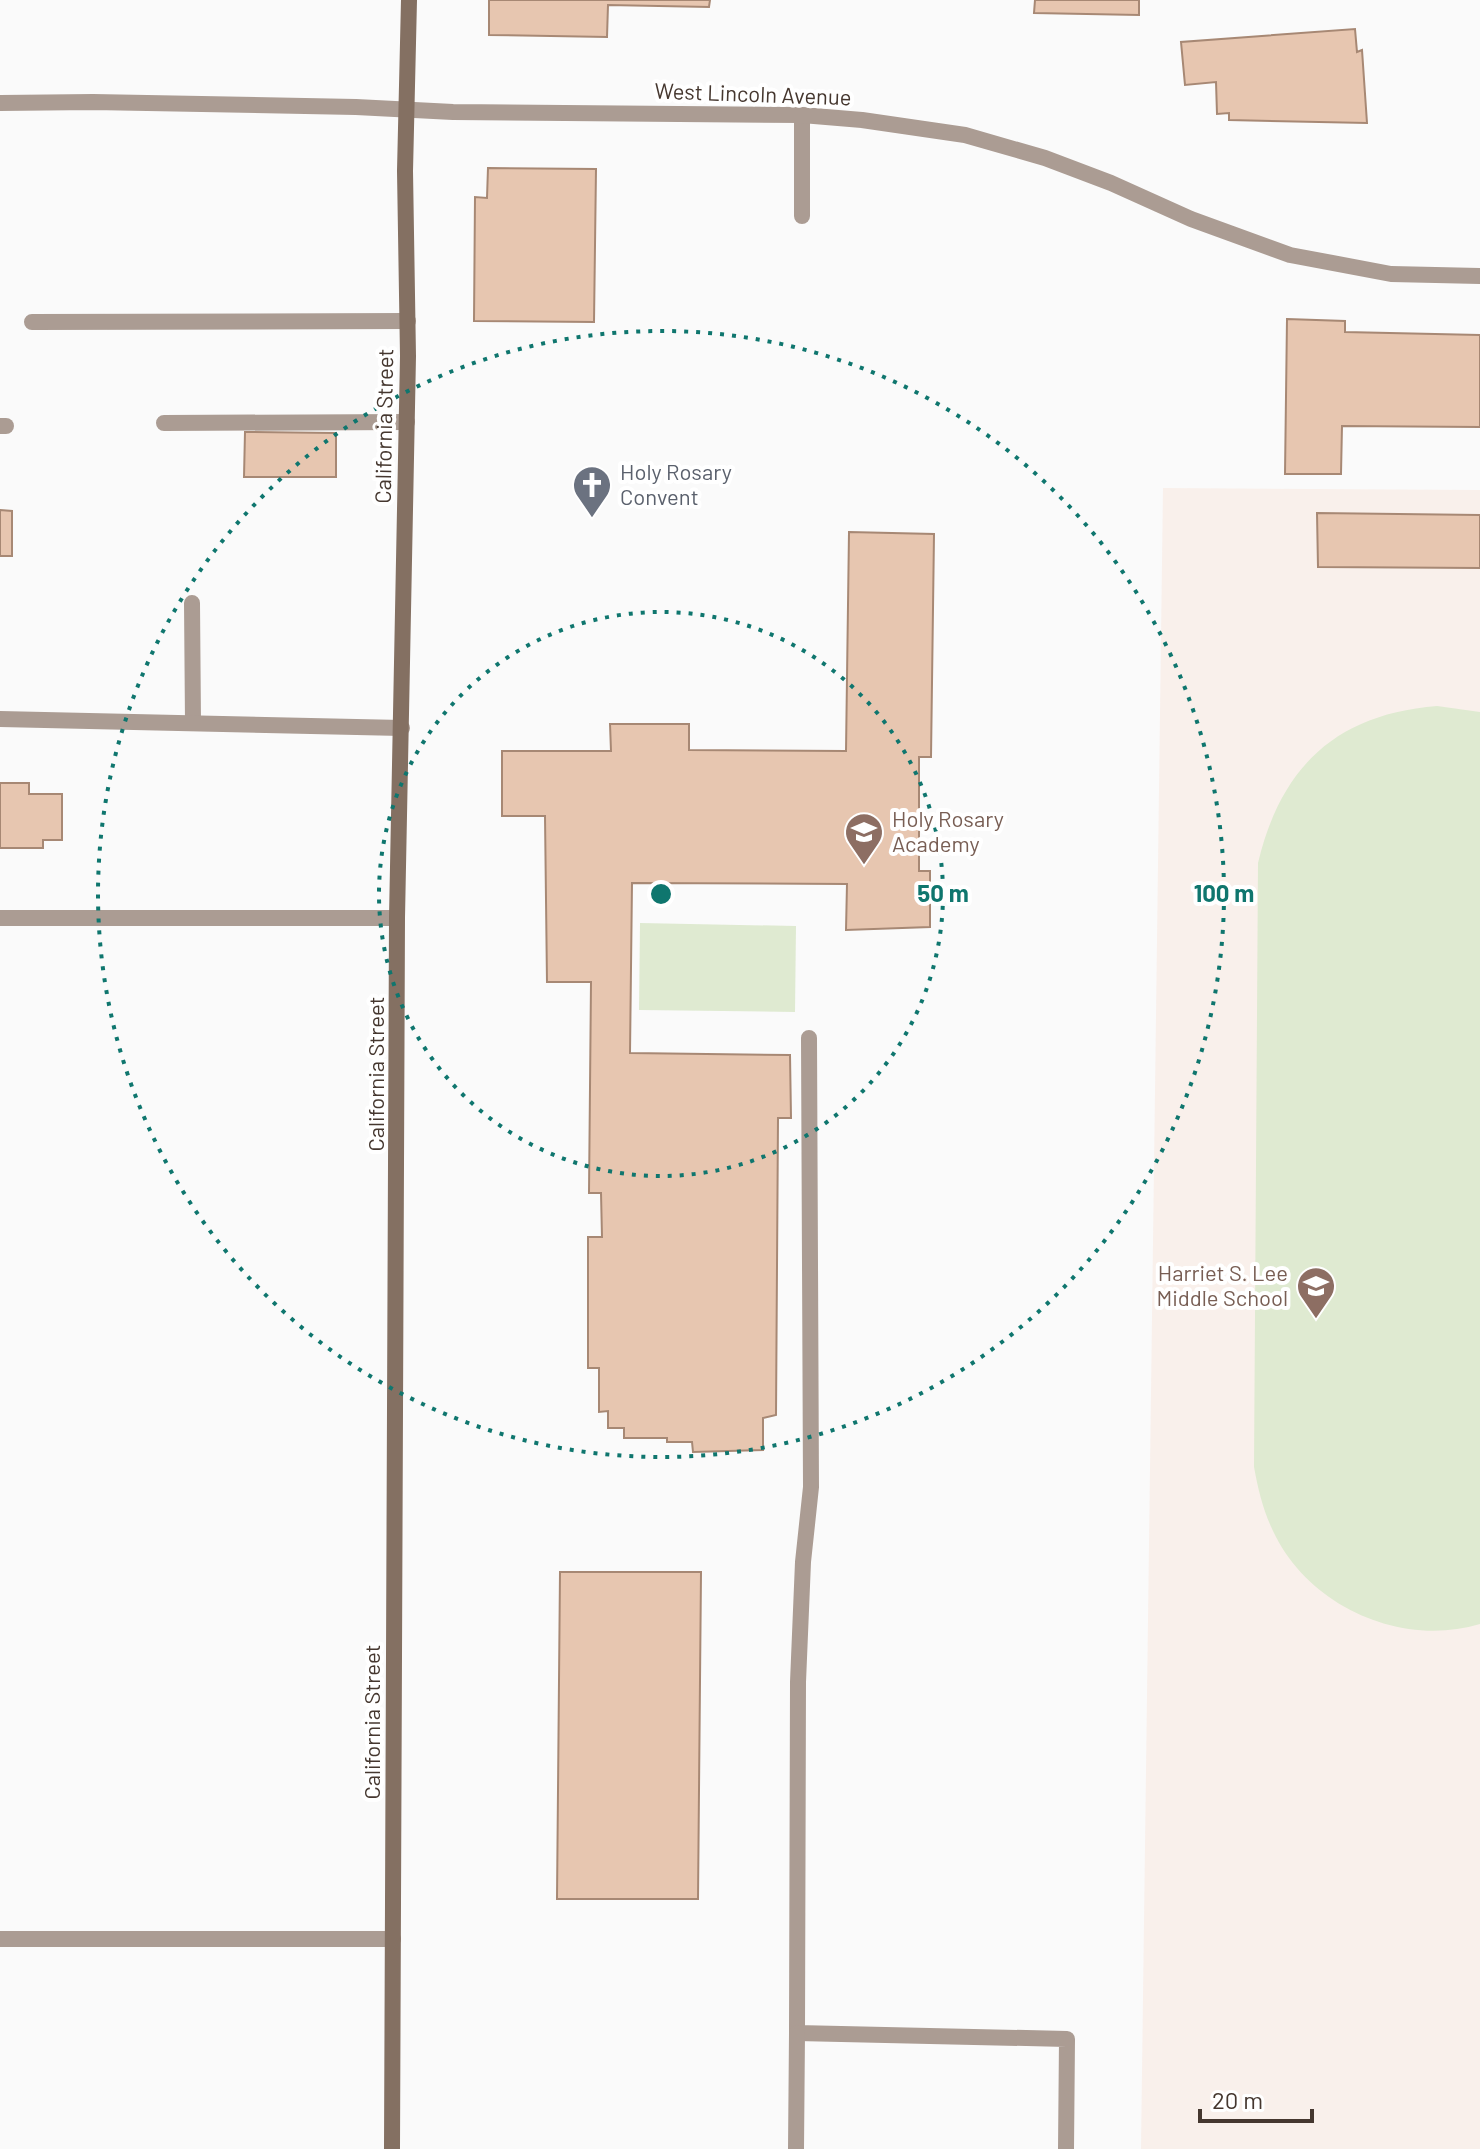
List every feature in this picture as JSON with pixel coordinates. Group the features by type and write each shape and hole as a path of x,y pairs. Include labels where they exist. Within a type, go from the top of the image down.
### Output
{"street":[{"name":"California Street","path":"392,2149 397,918 407,422 409,0"},
{"name":"West Lincoln Avenue","path":"0,103 802,115 915,127 965,135 1045,158 1191,219 1290,255 1391,274 1480,276"},
{"path":"802,115 802,216"},
{"path":"32,322 408,321"},
{"path":"164,423 407,422"},
{"path":"192,603 193,723"},
{"path":"0,719 402,728"},
{"path":"0,918 397,918"},
{"path":"796,2149 798,1682 803,1562 811,1487 809,1038"},
{"path":"0,1939 393,1939"},
{"path":"797,2033 1067,2039 1066,2149"}],"shaded area":[{"name":"Harriet S. Lee Middle School","path":"1163,488 1480,490 1480,2149 1141,2149"}],"green space":[{"path":"1437,706 1480,712 1480,1624 1450,1630 1419,1630 1389,1625 1360,1615 1333,1600 1309,1581 1289,1558 1273,1531 1257,1483 1254,1467 1258,863 1268,829 1282,799 1298,773 1319,751 1342,734 1370,720"},
{"path":"640,923 796,926 795,1012 639,1010"}],"building":[{"path":"489,0 710,0 709,7 608,5 607,37 489,35"},
{"path":"1035,0 1139,0 1139,15 1034,13"},
{"path":"1355,29 1357,52 1362,50 1367,123 1229,120 1229,113 1217,114 1216,82 1185,85 1181,42"},
{"path":"488,168 596,169 594,322 474,321 475,197 487,198"},
{"path":"1287,319 1345,321 1345,332 1480,335 1480,427 1342,426 1341,474 1285,474"},
{"path":"245,432 336,433 336,477 244,477"},
{"path":"0,510 12,511 12,556 0,556"},
{"path":"1317,513 1480,515 1480,568 1318,567"},
{"path":"849,532 934,534 931,757 919,757 919,871 930,871 930,927 846,930 847,884 632,883 630,1053 790,1055 791,1118 778,1118 776,1415 763,1418 763,1450 693,1452 692,1442 667,1442 667,1438 624,1438 624,1428 608,1428 608,1411 599,1412 599,1368 588,1368 588,1237 602,1237 601,1193 589,1193 591,982 547,982 545,816 502,816 502,751 611,751 610,724 689,724 689,750 846,751"},
{"path":"0,783 29,783 29,794 62,794 62,840 43,840 43,848 0,848"},
{"path":"560,1572 701,1572 698,1899 557,1899"}],"place":[{"name":"Holy Rosary Convent","path":"592,519"},
{"name":"Holy Rosary Academy","path":"864,866"},
{"name":"Harriet S. Lee Middle School","path":"1316,1320"}]}
